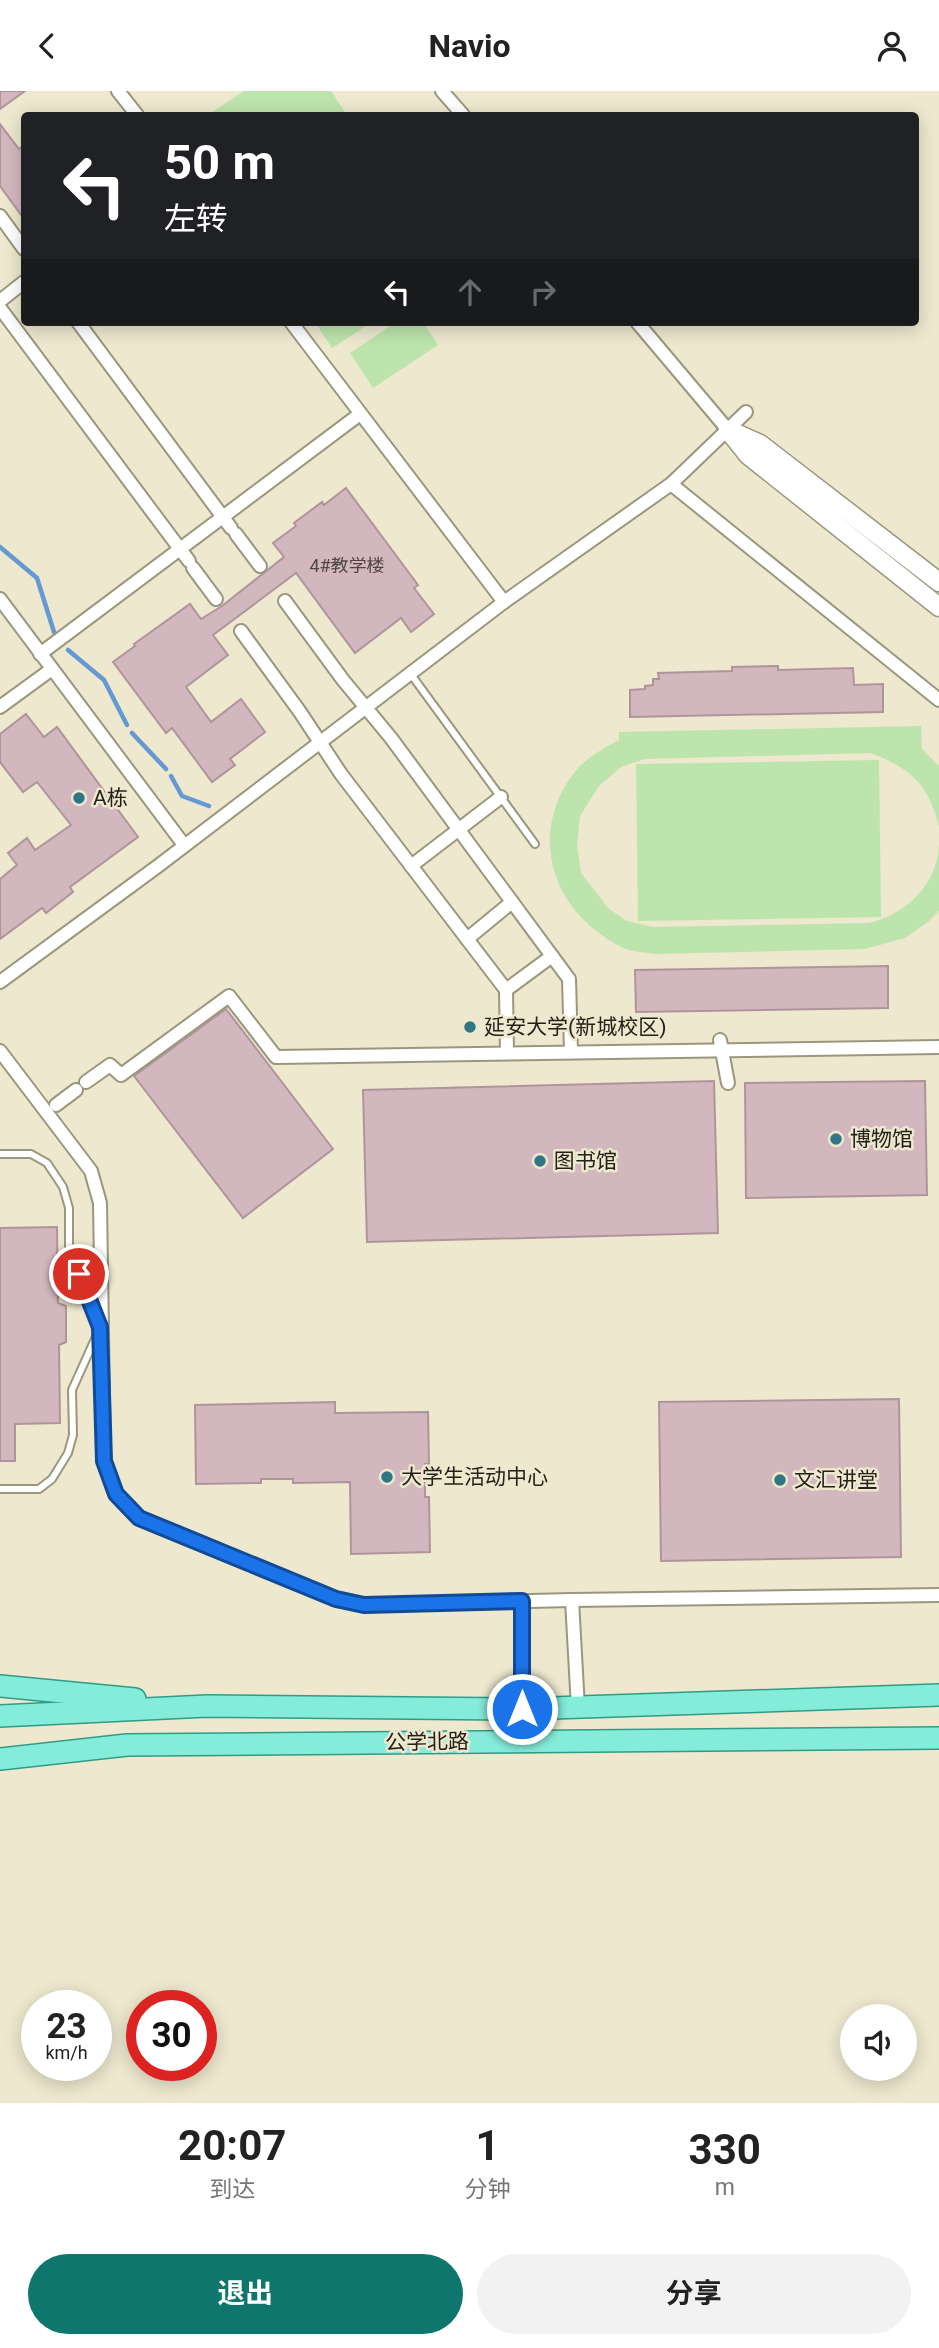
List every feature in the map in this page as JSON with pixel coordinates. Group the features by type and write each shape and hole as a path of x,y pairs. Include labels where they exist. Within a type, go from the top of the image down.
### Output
{"main road":[{"path":"0,1686 207,1706"},
{"name":"公学北路","path":"0,1716 207,1706 522,1709 939,1695"},
{"name":"公学北路","path":"0,1759 127,1745 939,1738"}],"street":[{"path":"118,91 135,112"},
{"path":"442,91 460,112"},
{"path":"0,216 21,245"},
{"path":"0,301 21,284"},
{"path":"0,308 216,599"},
{"path":"81,326 261,566"},
{"path":"295,326 504,602"},
{"path":"641,326 748,456 939,607"},
{"path":"0,982 504,602 671,484 746,412"},
{"path":"40,654 360,414"},
{"path":"728,430 760,444 939,582"},
{"path":"671,484 939,700"},
{"path":"0,599 184,845"},
{"path":"285,601 342,680 391,738 569,979 570,1052"},
{"path":"241,631 341,775 506,990 507,1053"},
{"path":"0,707 52,669"},
{"path":"411,866 500,797"},
{"path":"467,939 512,902"},
{"path":"506,990 552,956"},
{"path":"56,1105 110,1065 121,1075 229,996 276,1057 570,1052 721,1045 939,1047"},
{"path":"721,1045 728,1083"},
{"path":"0,1051 91,1171 100,1203 104,1461 116,1494 139,1518 336,1599 364,1605 939,1595"},
{"path":"572,1600 578,1708"},
{"path":"522,1601 522,1709"}],"lane":[{"path":"410,673 535,844"},
{"path":"0,1154 31,1154 47,1163 63,1187 69,1208 69,1249 100,1327 72,1390 73,1435 68,1453 52,1479 39,1489 0,1489"}],"green space":[{"path":"244,91 331,91 345,112 212,112"},
{"path":"318,326 366,326 332,348"},
{"path":"390,326 426,326 438,345 373,388 350,353"},
{"path":"921,726 922,749 939,766 939,827 930,800 916,780 897,765 870,753 645,759 621,767 599,786 580,816 577,845 581,873 609,909 627,921 653,927 869,923 883,919 907,905 926,885 937,859 939,845 939,911 905,938 865,949 653,954 626,949 606,938 577,912 564,894 550,852 555,808 579,767 593,755 619,740 619,732"},
{"path":"879,760 881,917 638,921 636,764"}],"building":[{"path":"0,91 25,91 0,109"},
{"path":"0,124 19,149 21,147 21,215 0,186"},
{"path":"346,488 418,585 414,588 434,614 411,632 401,618 355,653 296,573 213,635 228,655 186,687 211,722 241,699 265,732 230,759 235,765 212,782 172,728 166,733 113,662 190,604 201,619 222,606 284,557 273,543 296,526 294,523"},
{"path":"778,666 778,670 853,668 854,685 883,684 883,712 630,717 630,690 645,689 645,686 653,685 653,679 659,679 658,673 732,671 732,667"},
{"name":"A栋","path":"26,714 44,737 57,727 138,837 70,887 73,892 46,913 42,908 0,939 0,879 17,865 8,853 27,838 35,850 71,825 37,782 23,792 0,762 0,734"},
{"path":"888,966 888,1008 636,1012 635,970"},
{"path":"226,1009 333,1149 243,1218 134,1076"},
{"name":"图书馆","path":"714,1081 718,1233 367,1242 363,1090"},
{"name":"博物馆","path":"925,1081 927,1195 746,1198 745,1083"},
{"path":"57,1227 58,1303 66,1306 66,1342 59,1345 60,1423 15,1424 15,1461 0,1461 0,1228"},
{"name":"文汇讲堂","path":"899,1399 901,1557 661,1561 659,1402"},
{"name":"大学生活动中心","path":"335,1402 335,1413 428,1412 429,1464 425,1464 425,1497 429,1497 430,1552 351,1554 350,1482 293,1483 293,1479 261,1479 261,1483 196,1484 195,1405"}],"waterway":[{"path":"0,547 37,578 54,632"},
{"path":"68,650 104,680 127,725"},
{"path":"132,733 166,769"},
{"path":"171,776 182,796 209,806"}],"place":[{"name":"A栋","path":"79,798"},
{"name":"延安大学(新城校区)","path":"470,1027"},
{"name":"博物馆","path":"836,1139"},
{"name":"图书馆","path":"540,1161"},
{"name":"大学生活动中心","path":"387,1477"},
{"name":"文汇讲堂","path":"780,1480"}],"route":[{"path":"79,1274 100,1327 104,1461 116,1494 139,1518 336,1599 364,1605 522,1601 522,1709"}]}
